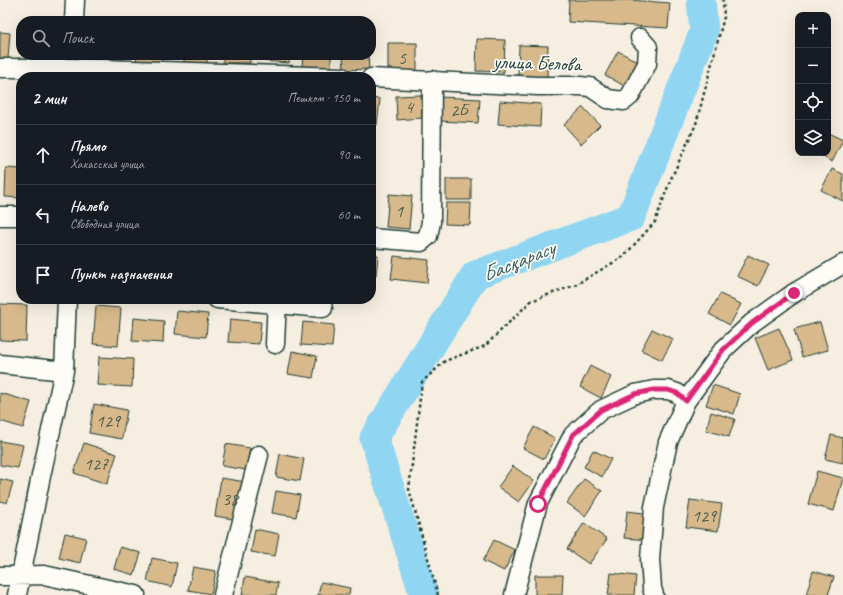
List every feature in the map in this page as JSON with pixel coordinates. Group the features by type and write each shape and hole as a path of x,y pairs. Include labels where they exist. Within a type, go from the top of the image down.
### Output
{"street":[{"path":"74,16 75,0"},
{"name":"улица Белова","path":"376,78 538,86 580,86 590,87 608,99 624,101 630,96 646,64 648,47 640,38"},
{"path":"0,68 72,67 207,72"},
{"path":"376,238 421,242 428,236 431,222 432,80"},
{"path":"0,216 16,216"},
{"path":"654,595 652,588 650,559 654,507 668,442 686,401 723,350 752,323 794,293 843,264"},
{"path":"17,595 64,371 67,304"},
{"path":"275,344 276,304"},
{"path":"292,304 323,308"},
{"path":"0,364 64,371"},
{"path":"514,595 538,504 573,435 601,410 635,394 654,390 668,390 677,393 686,401"},
{"path":"223,595 259,455"},
{"path":"0,576 44,575 136,595"}],"path":[{"path":"438,595 409,489 422,382 445,361 485,346 531,301 576,285 623,257 655,222 670,181 696,124 724,17 723,0"}],"building":[{"path":"569,0 630,0 670,3 668,28 568,22"},
{"path":"0,32 10,33 8,59 0,59"},
{"path":"477,39 505,40 504,72 476,71"},
{"path":"388,43 417,43 417,74 388,73"},
{"path":"519,45 548,46 547,77 518,76"},
{"path":"618,51 642,64 628,88 605,75"},
{"path":"97,60 124,60 124,61"},
{"path":"136,60 161,60 161,64 136,62"},
{"path":"184,60 207,60 207,63 184,63"},
{"path":"223,60 250,60 250,63 223,63"},
{"path":"264,60 289,60 289,63"},
{"path":"303,60 331,60 331,68 302,67"},
{"path":"343,60 368,60 369,69 344,70"},
{"path":"421,95 422,118 397,120 396,96"},
{"path":"440,97 480,99 478,123 440,121"},
{"path":"376,99 380,99 376,125"},
{"path":"500,101 541,104 540,127 498,124"},
{"path":"583,107 600,125 581,144 564,125"},
{"path":"831,134 843,140 832,162 821,156 831,156"},
{"path":"6,168 16,169 16,198 5,197"},
{"path":"832,169 843,174 843,201 821,190"},
{"path":"446,179 471,179 471,200 446,200"},
{"path":"389,194 412,196 409,229 386,227"},
{"path":"446,203 471,203 470,225 445,224"},
{"path":"376,255 378,255 376,276"},
{"path":"748,255 769,265 758,286 737,276"},
{"path":"394,256 429,260 427,283 391,279"},
{"path":"720,294 741,304 730,325 709,314"},
{"path":"0,304 27,305 26,341 0,340"},
{"path":"96,306 121,308 118,346 93,344"},
{"path":"177,311 208,314 206,337 175,334"},
{"path":"134,318 164,321 163,343 132,341"},
{"path":"230,319 261,322 259,344 228,342"},
{"path":"303,322 334,325 332,347 301,345"},
{"path":"820,322 828,350 802,357 794,329"},
{"path":"779,328 793,360 768,370 755,338"},
{"path":"652,329 673,339 662,360 641,350"},
{"path":"292,351 317,356 313,378 288,374"},
{"path":"99,357 133,359 132,387 97,385"},
{"path":"590,366 611,377 601,398 580,387"},
{"path":"713,385 740,394 734,414 706,405"},
{"path":"0,393 31,402 23,428 0,421"},
{"path":"94,404 127,410 122,439 89,433"},
{"path":"711,412 735,419 729,437 706,430"},
{"path":"534,427 555,438 544,459 523,448"},
{"path":"831,435 843,438 843,463 825,459"},
{"path":"0,441 23,445 18,468 0,465"},
{"path":"84,443 117,454 107,484 74,473"},
{"path":"226,444 250,448 246,470 222,466"},
{"path":"593,450 611,459 602,477 584,467"},
{"path":"280,454 304,459 300,481 276,477"},
{"path":"513,466 534,481 519,502 498,487"},
{"path":"817,471 843,478 834,511 808,504"},
{"path":"221,478 246,482 239,520 215,516"},
{"path":"0,479 13,482 7,503 0,501"},
{"path":"584,479 602,491 585,516 567,503"},
{"path":"276,491 300,495 296,517 272,513"},
{"path":"690,500 722,504 718,531 686,527"},
{"path":"627,511 652,514 649,540 624,538"},
{"path":"584,523 607,539 589,564 567,549"},
{"path":"255,529 279,534 275,556 251,552"},
{"path":"65,533 86,538 80,563 59,558"},
{"path":"494,540 515,550 504,571 483,561"},
{"path":"120,547 141,553 134,575 114,569"},
{"path":"152,558 177,563 172,587 147,581"},
{"path":"193,567 216,571 211,594 188,590"},
{"path":"813,571 834,577 828,595 806,595"},
{"path":"611,573 636,576 634,595 608,595"},
{"path":"535,575 563,575 562,595 535,595"},
{"path":"245,577 278,583 276,595 242,595"},
{"path":"321,582 350,588 349,595 318,595"}],"waterway":[{"name":"Басқарасу","path":"424,595 374,438 475,275 631,217 704,31 701,0"}],"route":[{"path":"538,504 573,435 601,410 635,394 654,390 668,390 677,393 686,401 723,350 752,323 794,293"}]}
